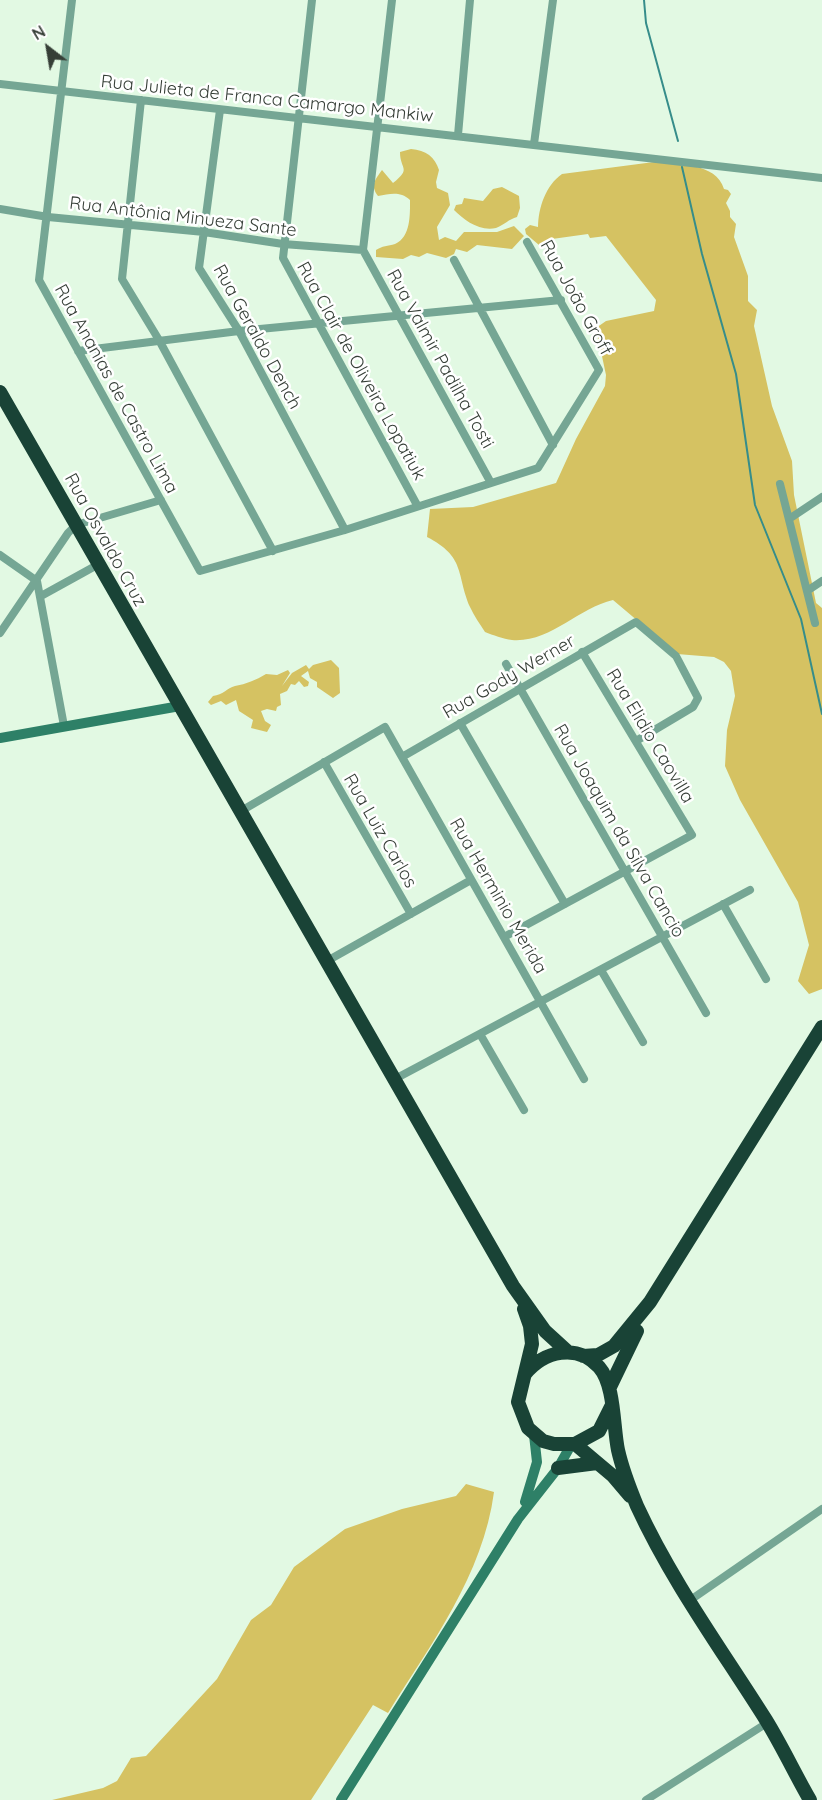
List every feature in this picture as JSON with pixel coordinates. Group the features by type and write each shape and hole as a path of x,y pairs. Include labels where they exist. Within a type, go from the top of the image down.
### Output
{"highway":[{"name":"Rua Osvaldo Cruz","path":"0,392 513,1286"},
{"path":"584,1356 598,1354 614,1346 650,1302 817,1045 822,1027"},
{"path":"513,1286 545,1331 568,1352"},
{"path":"513,1286 531,1334 531,1356 518,1392 519,1411 534,1435 554,1444 573,1445 599,1431 611,1407"},
{"path":"610,1387 650,1302"},
{"path":"525,1374 543,1357 568,1352 584,1356 597,1365 610,1387 618,1451 637,1505 689,1601 767,1723 810,1800"},
{"path":"573,1445 613,1476 637,1505"},
{"path":"558,1468 597,1463"}],"main road":[{"path":"0,738 180,706"},
{"path":"518,1519 536,1473 534,1435"},
{"path":"340,1800 518,1519 573,1445"}],"street":[{"name":"Rua Ananias de Castro Lima","path":"72,0 39,280 200,571 273,551"},
{"name":"Rua Clair de Oliveira Lopatiuk","path":"312,0 283,258 417,505"},
{"path":"363,250 392,0"},
{"path":"458,135 471,0"},
{"path":"534,144 553,0"},
{"name":"Rua Julieta de Franca Camargo Mankiw","path":"0,84 822,178"},
{"path":"141,100 122,279 159,340 273,551 534,471 553,445 454,260"},
{"name":"Rua Geraldo Dench","path":"220,110 199,268 239,331 345,530"},
{"name":"Rua Antônia Minueza Sante","path":"0,209 48,217 204,232 283,244 363,250"},
{"name":"Rua João Groff","path":"527,242 599,370 553,445"},
{"name":"Rua Valmir Padilha Tosti","path":"363,250 491,483"},
{"path":"78,351 239,331 561,300"},
{"path":"780,484 815,623"},
{"path":"789,519 822,497"},
{"path":"0,633 68,532 76,525 161,500"},
{"path":"0,555 37,581 64,726"},
{"path":"41,596 99,564"},
{"path":"807,591 822,581"},
{"name":"Rua Gody Werner","path":"402,757 632,622 639,623 676,656 698,698 693,707 636,741"},
{"name":"Rua Elidio Caovilla","path":"582,652 692,835 625,872"},
{"name":"Rua Joaquim da Silva Cancio","path":"506,664 706,1013"},
{"path":"460,723 565,904"},
{"name":"Rua Herminio Merida","path":"324,762 385,727 584,1079"},
{"path":"241,811 324,762"},
{"name":"Rua Luiz Carlos","path":"324,762 411,914"},
{"path":"504,937 625,872"},
{"path":"327,961 471,880"},
{"path":"393,1080 750,890"},
{"path":"723,904 766,979"},
{"path":"601,970 643,1042"},
{"path":"480,1034 524,1110"},
{"path":"689,1601 822,1509"},
{"path":"646,1800 767,1723"}],"shaded area":[{"path":"411,149 425,153 435,161 439,170 437,188 448,193 450,205 437,227 439,240 445,237 456,241 464,232 497,232 514,226 524,236 512,249 477,245 467,252 456,249 454,254 446,258 427,253 419,257 411,255 403,259 376,257 376,250 400,241 407,231 410,200 399,194 378,196 374,183 382,170 393,183 399,178 404,171 400,152"},
{"path":"654,162 705,169 720,180 724,189 731,194 726,203 730,217 736,224 734,237 748,276 748,301 757,310 754,326 772,406 792,461 794,495 816,603 822,608 822,989 809,994 798,981 809,945 798,902 740,800 725,766 727,730 735,696 731,671 724,662 714,657 677,654 613,600 600,604 539,636 512,640 485,632 470,607 454,559 439,544 427,537 430,509 473,507 556,483 576,439 605,386 606,375 596,328 606,321 654,311 656,300 606,236 590,238 588,234 552,239 539,245 526,234 525,229 530,225 538,227 547,191 562,174"},
{"path":"502,187 519,196 520,208 517,217 499,227 490,229 478,227 454,210 456,205 462,204 464,198 483,201 493,189"},
{"path":"331,660 339,668 340,693 333,698 317,687 317,682 310,678 308,671 301,676 309,682 308,686 304,687 299,681 295,685 291,684 287,691 280,694 281,705 276,711 267,709 261,711 265,721 271,725 267,732 251,728 253,720 239,711 236,700 226,705 221,701 211,705 208,702 213,696 232,687 251,682 266,674 277,675 288,670 290,673 282,686 292,673 306,665 309,669 313,665"},
{"path":"466,1484 494,1492 479,1552 467,1580 438,1635 388,1713 373,1705 311,1800 52,1800 103,1788 117,1781 131,1758 146,1756 217,1679 251,1620 271,1605 294,1567 345,1529 402,1509 456,1496"}],"waterway":[{"path":"644,0 646,23 678,141"},
{"path":"682,167 702,254 736,374 755,505 801,619 822,714"}]}
